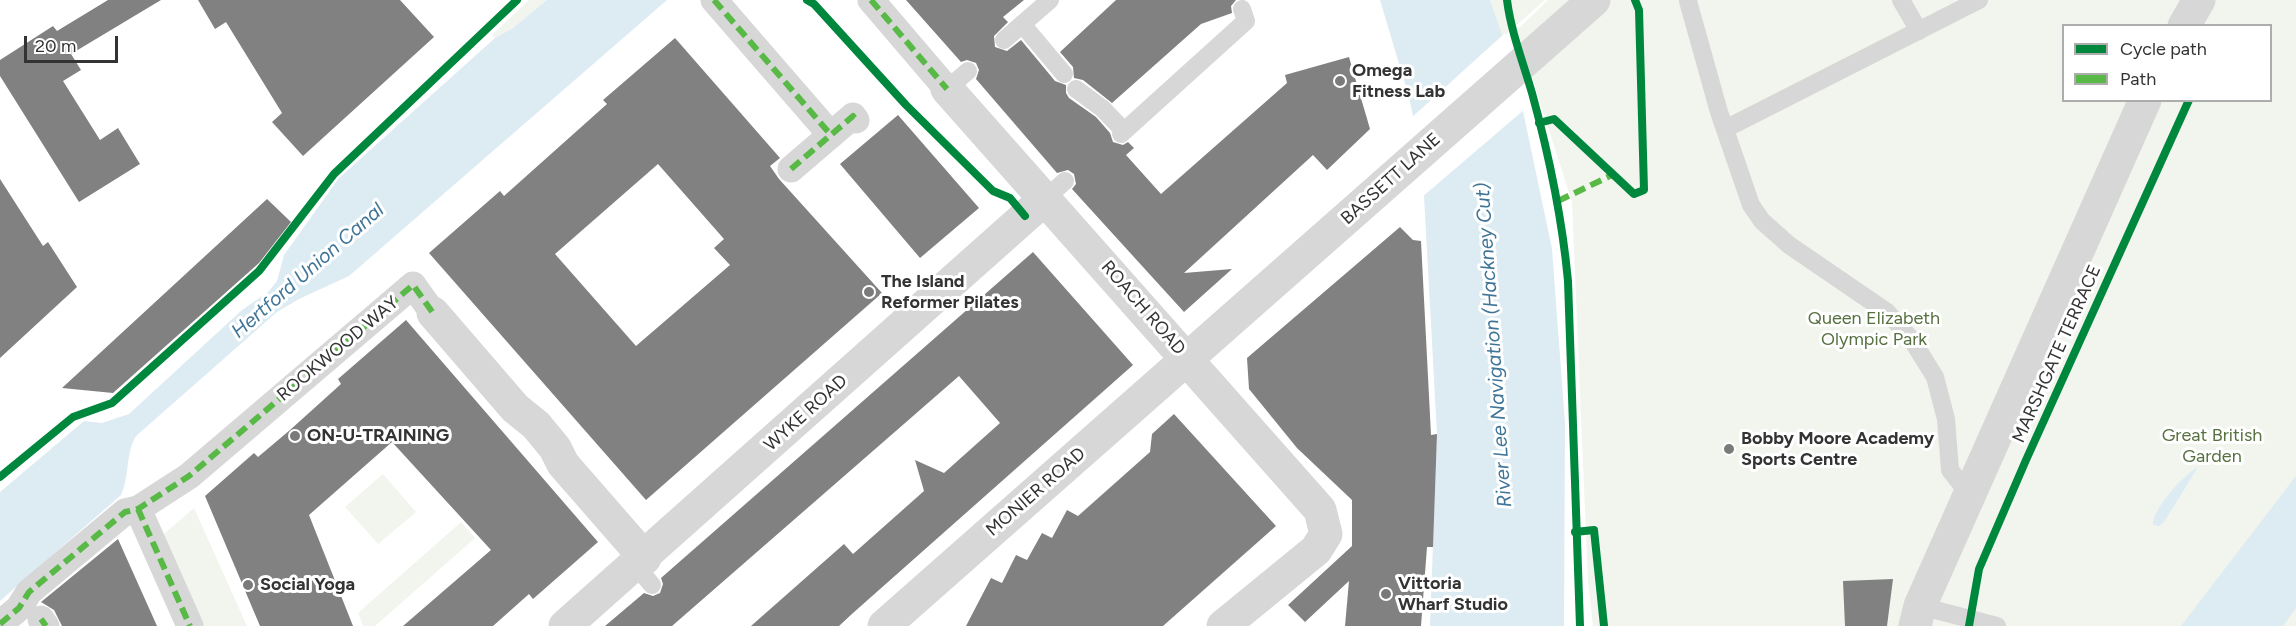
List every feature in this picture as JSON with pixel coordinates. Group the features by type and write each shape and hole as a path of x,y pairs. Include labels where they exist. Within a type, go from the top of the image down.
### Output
{"street":[{"path":"714,0 831,135"},
{"path":"870,0 958,80"},
{"name":"BASSETT LANE","path":"1188,360 1594,0"},
{"path":"2185,24 2199,0"},
{"name":"ROACH ROAD","path":"958,80 1055,190 1188,360 1320,510 1326,534 1316,550 1223,626"},
{"name":"MARSHGATE TERRACE","path":"1917,616 1968,494 2015,397 2144,102"},
{"path":"791,169 853,116 856,120"},
{"name":"WYKE ROAD","path":"566,626 644,569 1055,190"},
{"name":"ROOKWOOD WAY","path":"138,509 189,477 413,285 433,313 515,408 537,425 555,448 563,464 644,569"},
{"name":"MONIER ROAD","path":"884,626 1188,360"},
{"path":"0,624 19,608 29,592 125,512 138,509 190,626"}],"lane":[{"path":"1901,0 1919,31"},
{"path":"1725,129 1979,0"},
{"path":"1004,40 1045,1"},
{"path":"1688,1 1725,129 1750,205 1762,221 1789,245 1887,312 1912,340 1935,377 1944,407 1950,470 1968,494"},
{"path":"1076,89 1103,109 1123,133 1246,21 1242,9"},
{"path":"1022,24 1064,74"},
{"path":"1917,616 1997,626"}],"green space":[{"path":"529,0 547,0 513,28 495,38 492,35"},
{"path":"1490,0 1545,0 1503,37"},
{"name":"Queen Elizabeth Olympic Park","path":"1548,0 2296,0 2296,626 1593,626 1588,581 1572,202 1517,30"},
{"path":"383,474 416,512 378,544 345,507"},
{"path":"194,508 247,626 196,626 158,539"},
{"path":"461,522 475,538 375,626 363,626 358,613"}],"water":[{"name":"Hertford Union Canal","path":"547,0 667,0 349,276 277,312 136,436 130,450 126,480 121,495 0,601 0,492 84,421 102,423 129,414 242,310 268,292 277,281 284,255 339,178 495,38 513,28"},
{"name":"River Lee Navigation (Hackney Cut)","path":"1380,0 1490,0 1514,68 1552,249 1565,423 1564,626 1430,626 1437,434 1422,159 1409,97"},
{"path":"2198,467 2164,522 2159,526 2153,525 2157,511 2163,502 2185,477"},
{"path":"2296,476 2296,608 2283,626 2181,626"}],"pier":[{"path":"1505,33 1517,67 1525,109 1421,198 1419,160 1410,119"}],"building":[{"path":"108,0 161,0 71,54 81,70 63,81 100,140 118,128 140,164 79,202 0,76 0,60 53,26 57,31"},
{"path":"198,0 400,0 434,37 303,156 272,122 282,113 226,22 215,29"},
{"path":"906,0 1024,0 1003,17 1008,22 994,36 995,47 1007,51 1021,40 1055,81 1066,85 1069,98 1096,117 1110,133 1113,142 1123,145 1128,142 1134,148 1126,155 1161,194 1287,83 1285,75 1349,57 1370,129 1327,170 1313,155 1184,273 1232,269 1184,312 1072,189 1076,184 1074,174 1068,170 1057,173 976,79 979,70 976,63 967,60 961,62"},
{"path":"1116,0 1236,0 1231,6 1232,13 1201,24 1112,103 1083,80 1074,78 1073,67 1060,52"},
{"path":"675,38 780,158 770,166 779,179 882,293 646,500 429,253 500,191 504,196 607,104 603,100","holes":["658,164 724,239 714,248 730,265 636,346 555,254"]},
{"path":"898,115 979,208 920,258 840,164"},
{"path":"0,179 43,246 48,242 77,287 0,358"},
{"path":"267,199 291,222 259,263 113,393 62,388"},
{"path":"1400,227 1413,240 1421,241 1431,435 1437,434 1433,547 1427,547 1421,626 1345,626 1349,581 1305,622 1288,605 1352,546 1352,500 1297,448 1249,389 1247,358"},
{"path":"1033,252 1133,365 839,626 751,626 844,544 853,554 924,491 915,460 944,473 1000,423 959,376 672,626 605,626 644,593 653,596 660,593 663,584 661,578"},
{"path":"406,320 598,542 533,599 529,594 493,626 403,626 491,550 392,442 309,515 353,626 260,626 205,496 254,453 258,457 290,430 341,384 338,379"},
{"path":"1174,414 1276,526 1163,626 966,626 991,578 1002,583 1016,555 1027,560 1042,533 1052,538 1067,510 1078,516 1150,452 1152,434"},
{"path":"118,539 157,626 62,626 54,610 41,602"},
{"path":"1893,579 1887,626 1845,626 1843,581"}],"marked path":[{"path":"714,0 831,135"},
{"path":"871,0 947,89"},
{"path":"791,169 853,116 856,120"},
{"path":"1558,201 1612,175"},
{"path":"0,624 19,608 29,592 125,512 138,509 189,476 413,285 433,313"},
{"path":"138,509 190,626"},
{"path":"41,619 46,626"}],"cycle path":[{"path":"0,477 73,417 112,403 259,271 334,174 517,0"},
{"path":"807,0 814,4 906,105 993,191 1010,198 1025,216"},
{"path":"1507,0 1514,35 1532,93 1549,163 1568,281 1580,626"},
{"path":"1539,123 1554,119 1634,194 1644,190 1639,10 1635,0"},
{"path":"1969,626 1979,569 2188,102"},
{"path":"1575,532 1594,530 1604,626"}],"place":[{"name":"Omega Fitness Lab","path":"1340,81"},
{"name":"The Island Reformer Pilates","path":"869,292"},
{"name":"ON-U-TRAINING","path":"295,436"},
{"name":"Bobby Moore Academy Sports Centre","path":"1729,449"},
{"name":"Social Yoga","path":"248,585"},
{"name":"Vittoria Wharf Studio","path":"1386,594"}],"park label":[{"name":"Great British Garden","path":"2212,446"}]}
